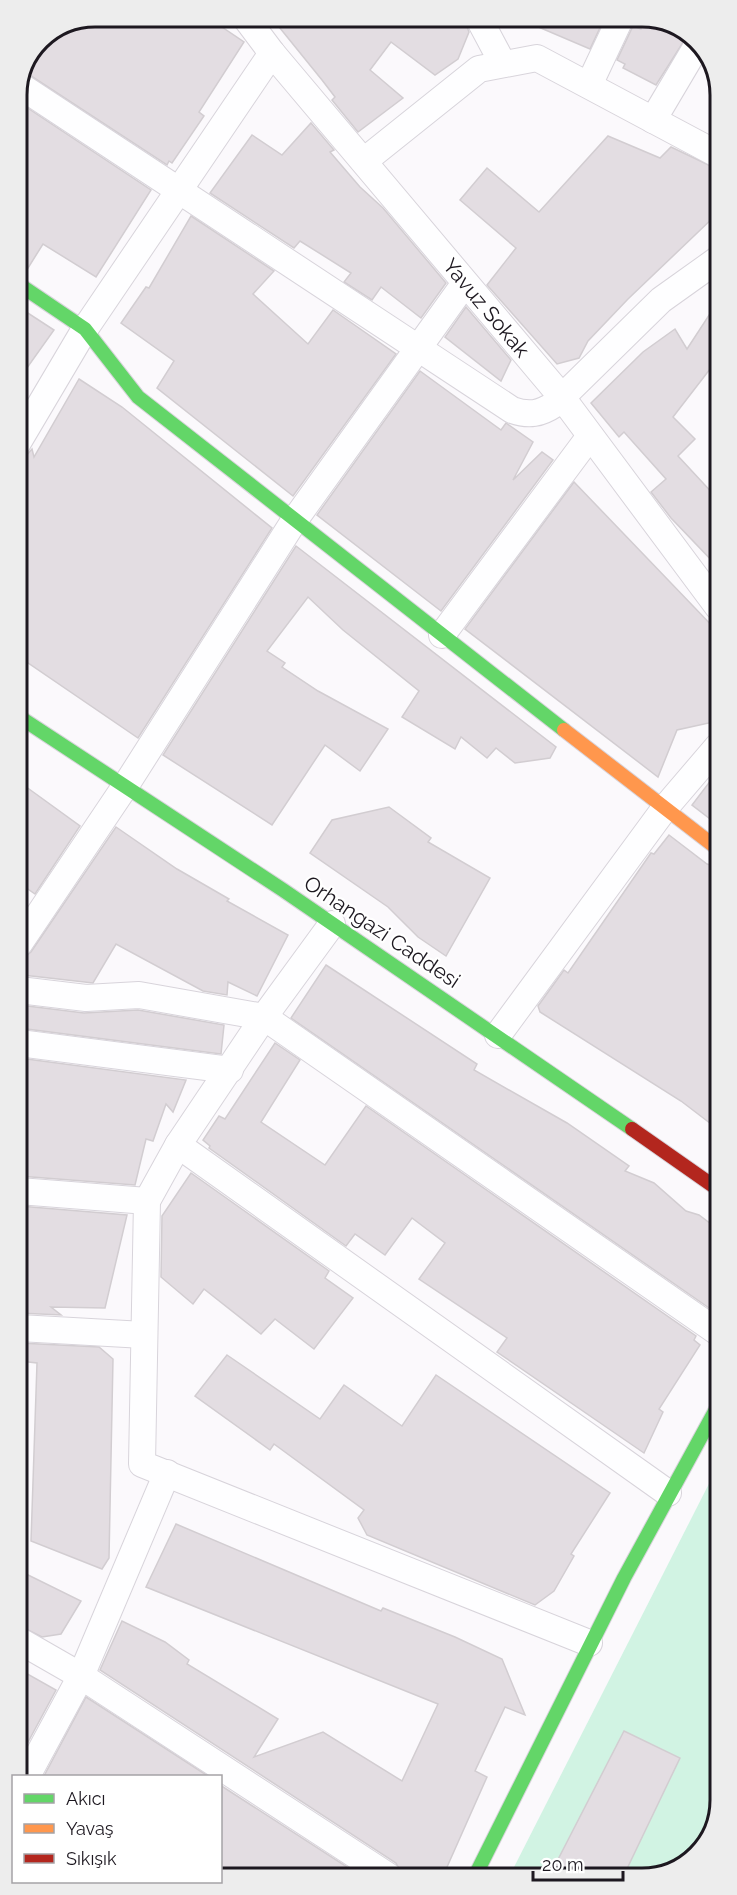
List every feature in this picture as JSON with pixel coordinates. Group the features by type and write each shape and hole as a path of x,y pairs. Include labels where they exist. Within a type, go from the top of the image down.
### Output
{"street":[{"name":"Yavuz Sokak","path":"253,27 272,53 561,396 710,596"},
{"path":"483,27 503,64"},
{"path":"589,85 616,27"},
{"path":"653,120 694,51"},
{"path":"27,427 85,329 272,53"},
{"path":"364,161 479,69 537,58 710,150"},
{"path":"27,90 417,349 512,410 524,414 547,410 661,300 710,265"},
{"path":"27,932 126,785 294,521 465,283"},
{"path":"27,290 85,329 138,397 294,521 710,843"},
{"path":"442,635 590,436"},
{"name":"Orhangazi Caddesi","path":"27,722 126,785 498,1035 710,1184"},
{"path":"498,1035 664,808 710,755"},
{"path":"332,924 264,1017 178,1145 147,1202 142,1464 589,1643"},
{"path":"27,991 86,998 139,995 264,1017 710,1327"},
{"path":"27,1044 230,1070"},
{"path":"178,1145 668,1493"},
{"path":"27,1192 147,1202"},
{"path":"27,1328 144,1335"},
{"path":"479,1868 589,1643 668,1493 710,1420"},
{"path":"28,1775 81,1676 167,1473"},
{"path":"27,1645 81,1676 376,1868"}],"green space":[{"path":"710,1482 710,1800 709,1813 703,1830 693,1845 676,1859 651,1867 514,1868"}],"building":[{"path":"95,27 222,27 244,42 199,112 204,116 172,163 169,161 167,165 30,75 47,47 69,32"},
{"path":"279,27 467,27 469,32 458,59 435,75 391,42 370,70 403,98 358,132 332,100 335,97"},
{"path":"538,27 600,27 590,49"},
{"path":"633,27 641,29 642,27 655,28 668,32 684,42 656,85 623,68 625,64 617,60"},
{"path":"27,108 151,190 96,277 43,244 28,268"},
{"path":"311,123 334,150 330,152 360,187 383,208 446,283 421,318 381,287 372,300 344,282 351,273 300,241 294,248 210,193 252,135 282,155"},
{"path":"608,136 660,158 671,147 710,166 710,221 628,299 588,341 579,358 557,364 487,285 516,248 460,200 487,168 539,212"},
{"path":"191,216 274,271 253,294 308,344 333,310 396,354 293,496 157,388 174,361 121,323 146,287 149,288"},
{"path":"466,307 511,360 501,381 445,337"},
{"path":"27,312 54,330 27,368"},
{"path":"710,314 710,369 673,417 695,439 678,456 710,490 710,559 671,518 651,492 666,479 624,432 619,437 591,403 643,352 675,329 687,349"},
{"path":"420,371 501,430 506,423 533,442 513,480 542,452 553,460 441,611 317,515"},
{"path":"79,379 122,407 272,528 138,738 27,662 27,455 32,449 34,457"},
{"path":"574,482 710,624 710,723 677,730 658,777 465,629"},
{"path":"296,546 556,747 550,758 515,763 496,748 487,758 461,737 455,749 402,717 419,691 343,630 308,597 267,651 285,663 282,667 318,691 388,729 360,771 325,745 272,825 163,755"},
{"path":"710,781 710,819 692,805"},
{"path":"27,788 80,826 35,894 27,888"},
{"path":"389,807 431,838 428,842 490,878 446,956 418,937 388,907 310,853 332,820"},
{"path":"116,827 177,869 229,899 227,901 288,935 257,996 228,982 227,995 203,991 116,944 93,983 27,975 27,955"},
{"path":"669,835 710,865 710,1123 681,1101 540,1012 538,1006 564,970 568,973 651,853 654,854"},
{"path":"326,965 477,1064 474,1070 567,1123 629,1166 625,1171 654,1183 686,1211 699,1215 710,1223 710,1309 291,1018"},
{"path":"27,1006 84,1013 138,1010 224,1025 221,1054 27,1029"},
{"path":"275,1043 300,1060 261,1122 325,1165 366,1106 696,1336 694,1340 700,1345 659,1409 663,1412 644,1453 497,1352 507,1338 419,1279 445,1243 412,1218 385,1255 355,1234 346,1246 209,1148 210,1146 203,1140 219,1116 225,1119"},
{"path":"27,1059 186,1080 173,1112 166,1104 153,1141 146,1139 135,1185 27,1177"},
{"path":"191,1173 329,1271 325,1278 353,1298 314,1349 275,1319 261,1334 204,1289 193,1304 161,1277 162,1216"},
{"path":"27,1207 127,1215 105,1308 51,1307 61,1315 27,1313"},
{"path":"27,1343 99,1347 113,1359 109,1558 102,1569 31,1541 37,1363 27,1362"},
{"path":"227,1355 320,1419 344,1385 402,1426 436,1375 610,1493 571,1554 574,1556 554,1591 535,1605 367,1535 358,1518 364,1510 274,1444 270,1450 195,1396"},
{"path":"176,1524 381,1611 383,1608 455,1637 502,1659 525,1715 505,1707 475,1771 487,1777 447,1868 399,1868 396,1863 100,1670 122,1621 165,1642 189,1660 187,1664 278,1719 254,1757 323,1732 402,1781 438,1704 146,1587"},
{"path":"27,1574 81,1601 61,1634 42,1637 27,1630"},
{"path":"27,1674 56,1690 27,1744"},
{"path":"86,1697 206,1775 45,1775"},
{"path":"624,1731 680,1758 627,1868 554,1868"},
{"path":"222,1786 349,1868 222,1868"}],"traffic: fast":[{"path":"27,290 85,329 138,397 564,730"},
{"path":"27,722 283,890 632,1129"},
{"path":"479,1868 624,1578 710,1420"}],"traffic: slow":[{"path":"564,730 710,843"}],"traffic: jam":[{"path":"632,1129 710,1184"}]}
